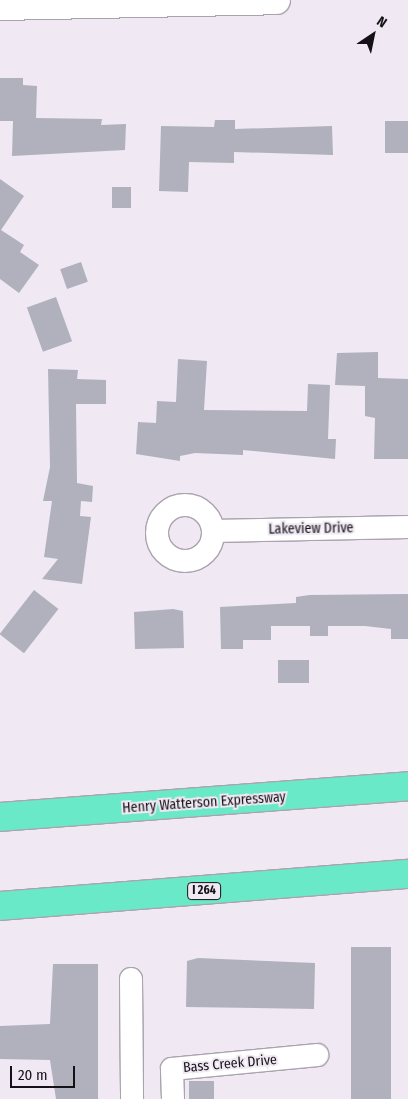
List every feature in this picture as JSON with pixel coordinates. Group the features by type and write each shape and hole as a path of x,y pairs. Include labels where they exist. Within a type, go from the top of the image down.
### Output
{"highway":[{"name":"Henry Watterson Expressway","path":"0,817 408,786"},
{"name":"I 264","path":"0,906 408,874"}],"main road":[{"path":"0,6 276,0"}],"street":[{"name":"Lakeview Drive","path":"213,531 408,527"},
{"path":"131,979 132,1099"},
{"name":"Bass Creek Drive","path":"173,1099 172,1069 317,1055"}],"building":[{"path":"0,78 23,78 23,85 37,86 36,118 102,119 101,125 126,124 125,150 12,156 13,121 0,121"},
{"path":"215,120 235,120 235,129 332,126 333,155 234,152 234,163 189,162 188,192 159,191 161,126 214,127"},
{"path":"385,121 408,121 408,153 385,153"},
{"path":"0,179 24,196 1,230 24,245 20,252 39,265 19,293 0,279"},
{"path":"112,187 131,187 131,208 112,208"},
{"path":"81,262 88,282 67,289 60,269"},
{"path":"56,297 72,341 43,352 27,308"},
{"path":"378,352 378,378 408,379 408,459 374,459 375,418 365,416 365,386 335,385 337,353"},
{"path":"178,359 207,361 204,410 307,411 308,384 330,385 328,439 336,439 335,459 243,450 243,455 195,453 180,456 180,461 136,454 138,422 156,423 157,401 176,402"},
{"path":"48,369 78,370 77,379 106,380 106,404 76,404 77,483 93,486 92,502 81,501 80,516 91,517 82,584 42,579 58,559 44,557 52,501 43,501 50,467"},
{"path":"34,590 58,609 24,653 0,634"},
{"path":"408,594 408,639 391,639 391,629 365,626 328,626 328,636 310,636 310,626 271,626 271,640 243,640 243,649 221,649 220,607 296,603 296,597 309,595"},
{"path":"173,609 183,611 184,648 135,649 134,612"},
{"path":"278,660 309,660 309,683 278,683"},
{"path":"351,947 391,947 391,1099 351,1099"},
{"path":"198,958 315,963 314,1009 186,1007 187,961"},
{"path":"53,964 98,964 98,1099 56,1099 50,1060 0,1059 0,1026 50,1024"},
{"path":"189,1081 214,1081 214,1099 189,1099"}]}
